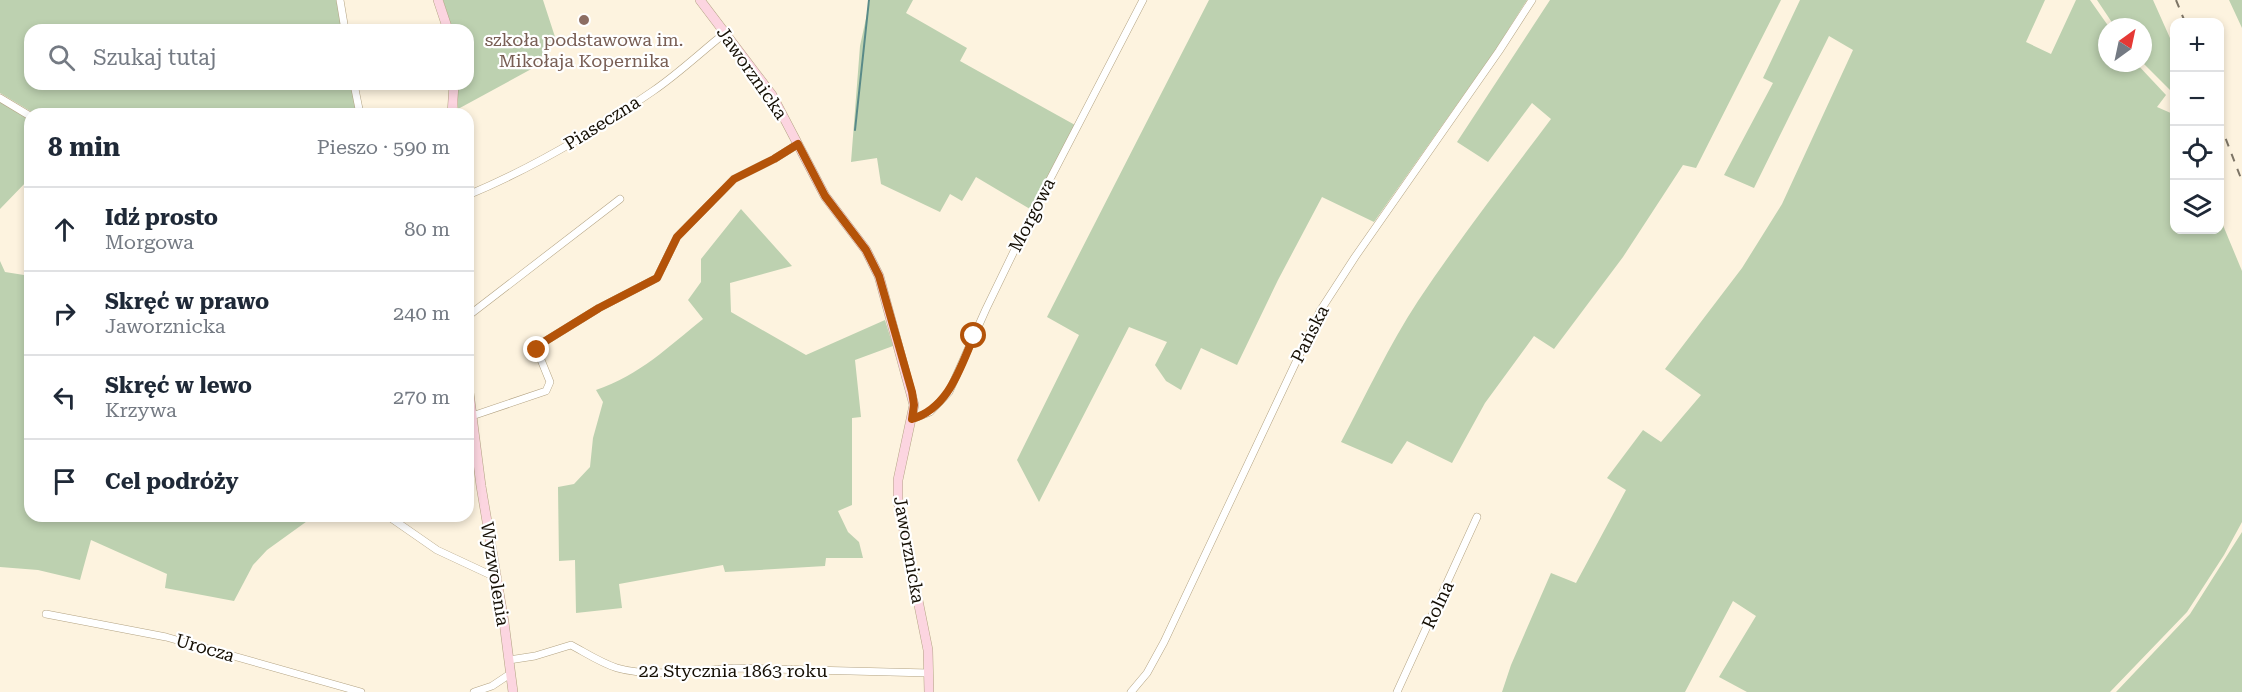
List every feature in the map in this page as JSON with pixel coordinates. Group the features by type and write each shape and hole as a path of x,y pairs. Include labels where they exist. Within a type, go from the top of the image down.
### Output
{"street":[{"path":"340,0 344,24"},
{"path":"438,0 446,24"},
{"name":"Jaworznicka","path":"700,0 772,95 825,196 866,250 879,276 914,405 898,480 898,501 925,634 929,692"},
{"name":"Morgowa","path":"912,419 930,412 949,392 1033,212 1143,0"},
{"name":"Pańska","path":"1131,692 1147,673 1164,642 1320,311 1532,0"},
{"name":"Piaseczna","path":"474,192 567,146 654,90 725,33"},
{"path":"355,90 359,108"},
{"path":"452,108 454,90"},
{"path":"0,98 24,112"},
{"path":"474,415 546,391 550,382 537,350 539,345 599,308 657,278 677,237 734,179 798,144"},
{"path":"474,311 620,199"},
{"name":"Wyzwolenia","path":"474,432 513,692"},
{"name":"Rolna","path":"1397,692 1478,517"},
{"path":"397,522 437,550 497,578"},
{"name":"Urocza","path":"46,614 166,637 361,692"},
{"name":"22 Stycznia 1863 roku","path":"508,660 535,656 571,645 607,664 639,672 734,668 929,674"},
{"path":"474,692 492,686 510,674"}],"green space":[{"path":"0,0 336,0 342,24 24,24 24,90 358,90 363,108 25,108 0,93"},
{"path":"443,0 543,0 556,40 549,45 535,67 458,108 458,90 474,90 474,24 450,24"},
{"path":"870,0 913,0 906,13 967,48 960,61 1075,125 1030,209 976,177 962,201 950,194 940,212 881,184 877,158 851,162 860,46"},
{"path":"1209,0 1527,0 1496,49 1374,222 1322,197 1237,365 1201,348 1181,390 1166,381 1155,365 1167,342 1129,327 1039,502 1017,460 1079,335 1047,317"},
{"path":"1550,0 1781,0 1696,168 1683,165 1623,257 1554,349 1534,336 1485,403 1452,463 1407,441 1392,464 1341,442 1387,353 1418,301 1551,119 1532,103 1488,162 1457,142"},
{"path":"1800,0 2045,0 2026,42 2051,54 2076,0 2090,0 2103,18 2098,18 2098,72 2144,72 2166,95 2157,107 2170,113 2170,234 2224,234 2224,228 2242,271 2242,522 2224,555 2187,612 2110,692 1747,692 1719,677 1756,616 1733,601 1685,692 1502,692 1511,665 1551,573 1576,583 1626,490 1607,478 1643,430 1661,442 1701,395 1665,369 1742,268 1782,204 1853,50 1829,36 1754,188 1724,175 1773,83 1763,78"},
{"path":"2097,0 2153,0 2170,38 2170,90 2152,72 2152,18 2109,18"},
{"path":"2229,0 2242,0 2242,28"},
{"path":"0,102 24,116 24,184 0,209"},
{"path":"741,209 792,266 730,283 731,312 806,355 885,320 893,346 855,360 861,417 852,418 852,505 838,511 848,532 859,542 863,558 826,558 825,566 725,572 723,565 619,584 622,608 576,613 575,560 559,561 558,487 574,484 590,467 593,438 603,402 596,390 640,368 703,319 688,300 701,282 701,259"},
{"path":"0,261 5,272 24,275 24,522 306,522 267,550 253,565 234,601 165,588 167,574 91,540 80,580 38,570 0,567"},
{"path":"2242,532 2242,692 2116,692 2190,614"}],"waterway":[{"path":"855,130 869,0"}],"railway":[{"path":"2176,0 2183,18"},
{"path":"2221,126 2242,181"}],"place":[{"name":"szkoła podstawowa im. Mikołaja Kopernika","path":"584,20"}],"route":[{"path":"537,350 539,345 599,308 657,278 677,237 734,179 798,144 825,196 866,250 879,276 912,392 914,405 912,419 930,412 949,392 974,336"}]}
